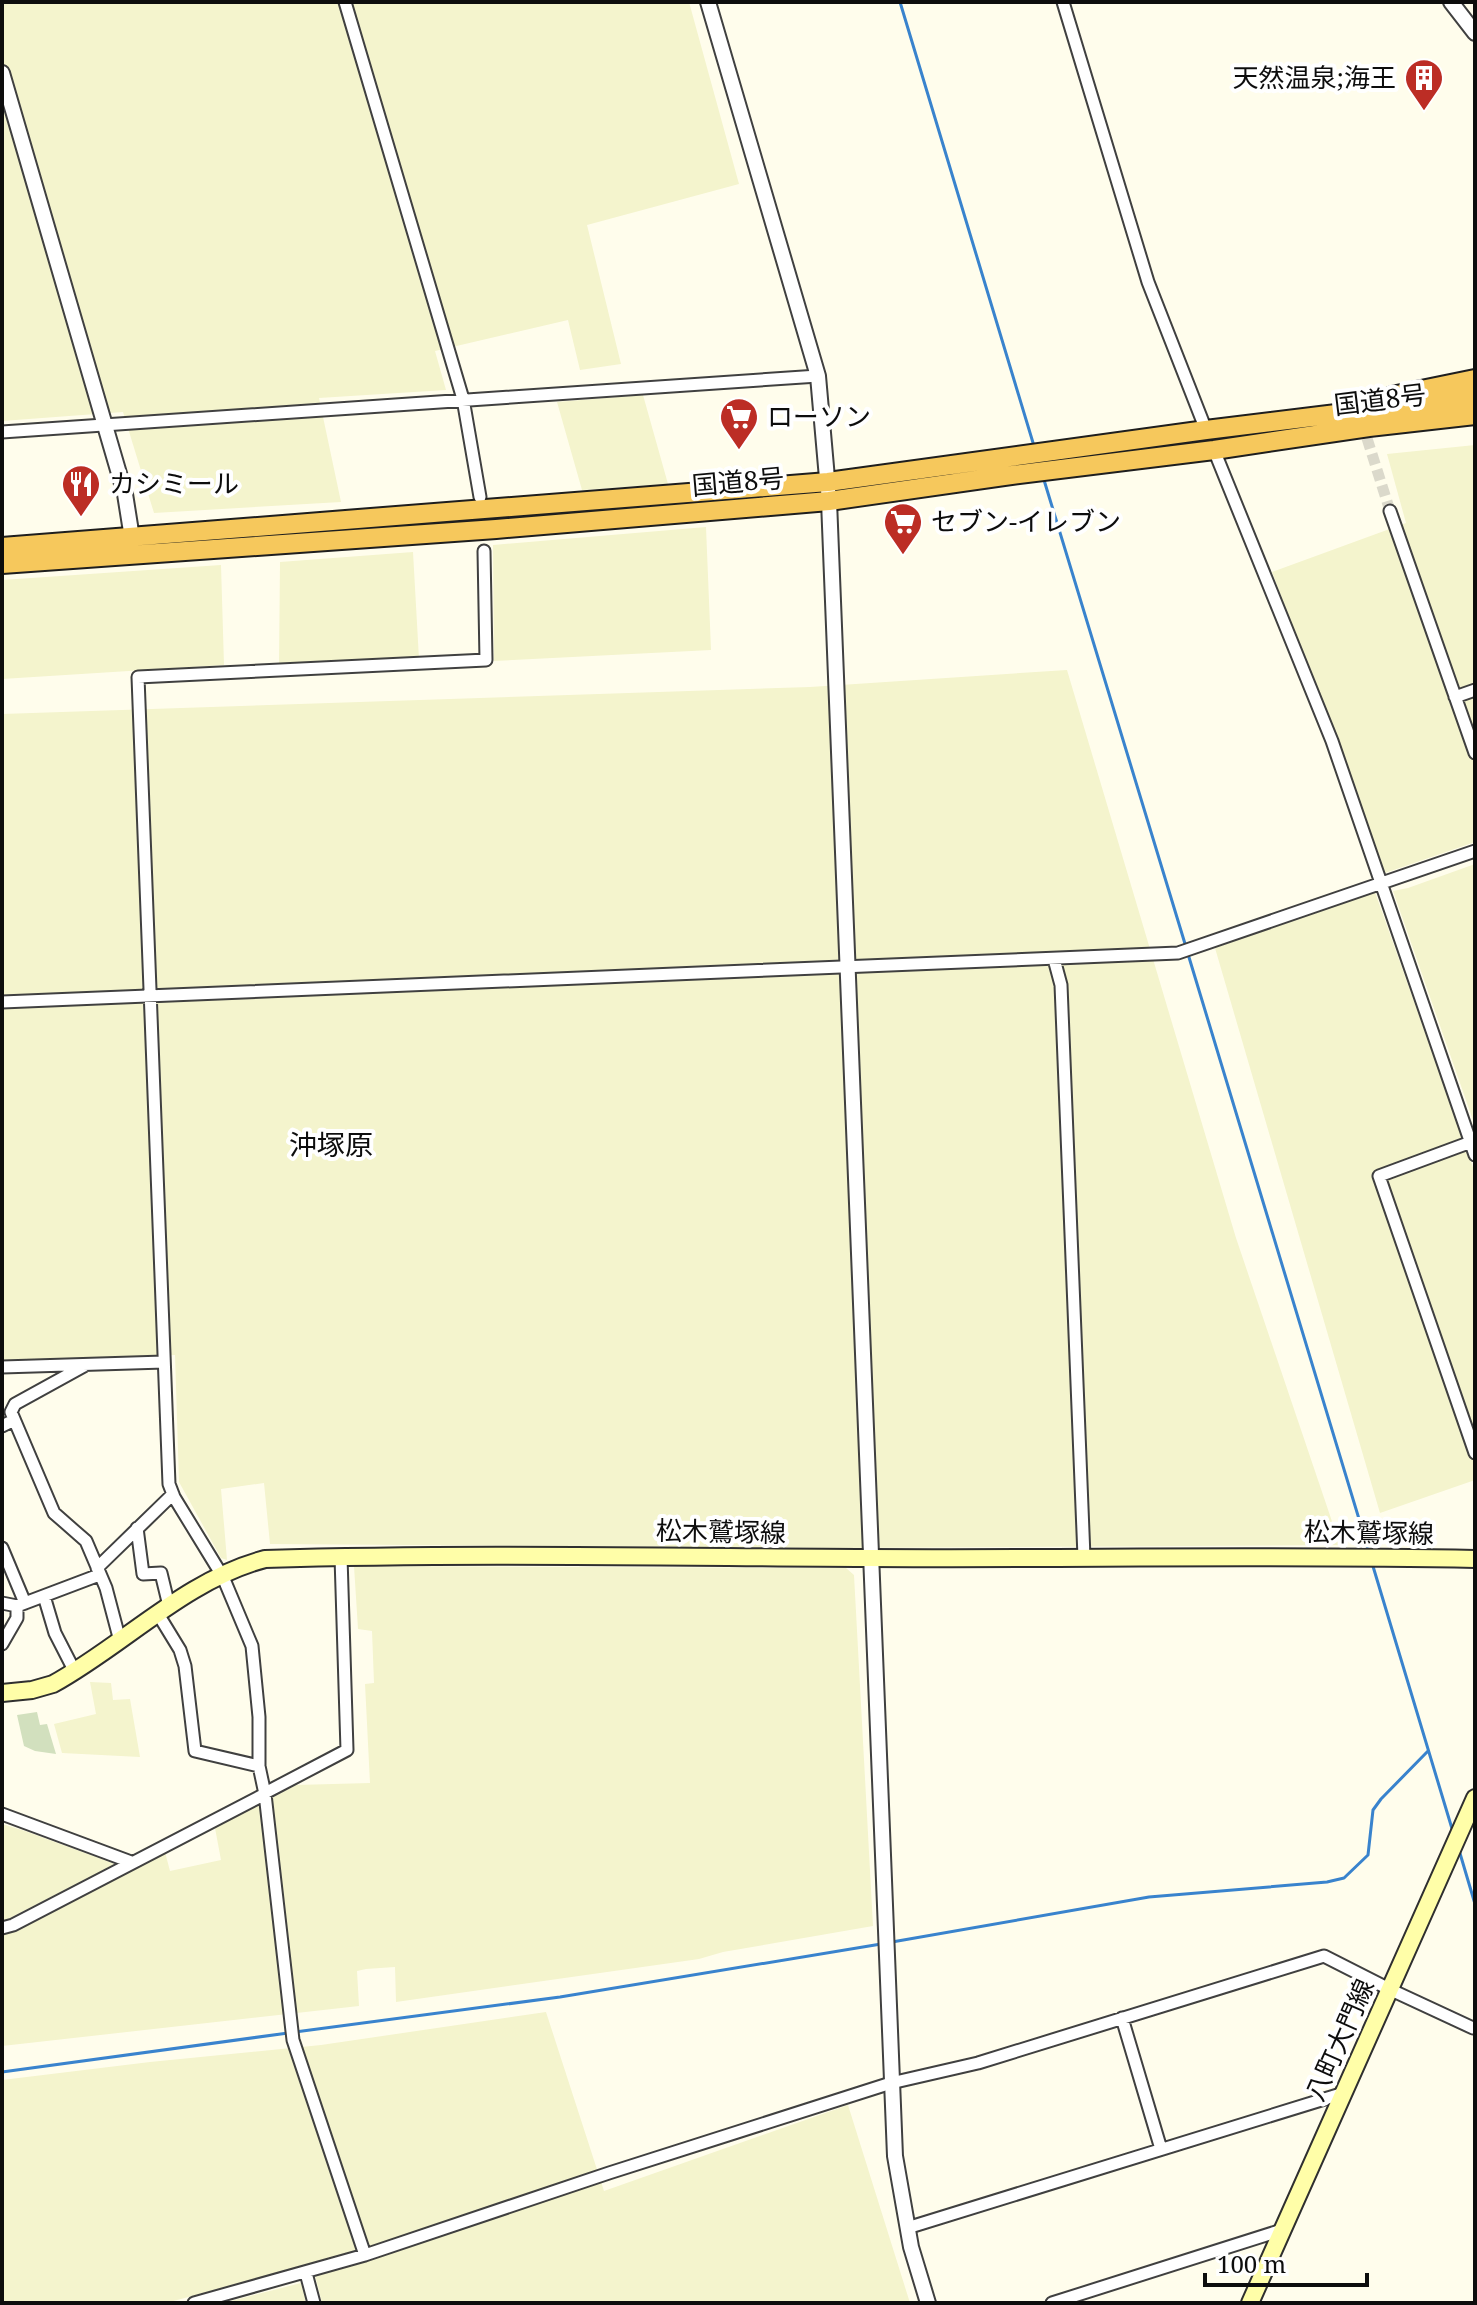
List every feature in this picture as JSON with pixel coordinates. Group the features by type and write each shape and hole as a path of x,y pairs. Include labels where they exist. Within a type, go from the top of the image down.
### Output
{"highway":[{"path":"1272,423 1475,379"},
{"name":"国道8号","path":"1090,456 1206,430 1475,397"},
{"name":"国道8号","path":"2,564 496,529 828,492 1090,456 1214,450 1475,415"},
{"path":"1312,435 1430,431 1475,426"},
{"name":"国道8号","path":"2,547 828,492"}],"main road":[{"name":"松木鷲塚線","path":"2,1693 53,1684 163,1610 244,1565 265,1559 522,1554 1475,1559"},
{"name":"八町大門線","path":"1250,2303 1473,1801"}],"street":[{"path":"345,2 463,399 480,497"},
{"path":"708,2 818,376 828,492 891,2083 897,2177 907,2228 928,2303"},
{"path":"1063,2 1148,282 1206,430"},
{"path":"1451,2 1475,33"},
{"path":"2,73 125,494 132,538"},
{"path":"2,432 818,376"},
{"path":"1214,450 1332,741 1475,1155"},
{"path":"1390,511 1475,753"},
{"path":"365,2255 293,2040 265,1794 259,1766 259,1717 252,1646 223,1577 173,1494 168,1471 138,677 486,660 484,551"},
{"path":"1455,697 1475,690"},
{"path":"2,1002 1178,953 1475,851"},
{"path":"1054,959 1061,985 1084,1557"},
{"path":"1471,1142 1379,1176 1475,1453"},
{"path":"2,1367 164,1362"},
{"path":"84,1366 15,1404 11,1412 54,1513 86,1541 106,1588 120,1641"},
{"path":"2,1426 14,1420"},
{"path":"2,1603 21,1605 98,1571 173,1494"},
{"path":"137,1528 143,1574 161,1573 163,1610 185,1666 195,1751 259,1766"},
{"path":"2,1550 21,1605 2,1644"},
{"path":"2,1928 347,1750 341,1557"},
{"path":"44,1596 55,1633 75,1672"},
{"path":"2,1814 131,1862"},
{"path":"194,2303 365,2255 891,2083 978,2063 1324,1956 1473,2028"},
{"path":"1122,2018 1161,2149"},
{"path":"907,2228 1344,2093"},
{"path":"1052,2303 1282,2230"},
{"path":"306,2273 314,2303"}],"green space":[{"path":"2,2 689,2 739,184 587,225 621,364 580,370 568,320 435,351 446,390 319,398 341,502 154,513 123,412 2,421"},
{"path":"643,395 668,484 582,490 557,402"},
{"path":"1475,445 1475,842 1385,873 1272,572 1406,523 1387,454"},
{"path":"706,527 711,650 494,661 493,545"},
{"path":"413,552 419,659 279,666 280,562"},
{"path":"221,565 224,665 2,679 2,580"},
{"path":"1067,670 1236,1238 1340,1545 836,1548 270,1544 264,1483 221,1489 227,1560 221,1558 179,1482 175,1355 2,1361 2,714 810,687"},
{"path":"1475,864 1475,1126 1393,891"},
{"path":"1375,892 1475,1173 1475,1480 1380,1513 1215,948"},
{"path":"354,1566 846,1568 854,1575 873,1926 723,1952 699,1959 396,2002 395,1967 366,1969 357,1971 359,2006 2,2046 2,1931 165,1852 170,1871 221,1860 215,1828 296,1785 370,1783 365,1684 374,1683 372,1631 358,1629"},
{"path":"90,1682 111,1683 113,1700 130,1699 140,1757 62,1753 54,1724 96,1714"},
{"path":"37,1712 40,1725 47,1724 56,1754 24,1746 17,1715"},
{"path":"2,1824 25,1831 115,1864 2,1922"},
{"path":"546,2012 604,2191 848,2105 910,2303 322,2303 315,2263 166,2303 2,2303 2,2080 321,2045"},
{"path":"301,2283 306,2303 223,2303"}],"waterway":[{"path":"900,2 1034,446"},
{"path":"1044,480 1186,947"},
{"path":"1188,954 1369,1552"},
{"path":"1372,1563 1453,1832"},
{"path":"892,1942 1149,1897 1344,1878 1368,1855 1373,1810 1428,1751"},
{"path":"1459,1850 1475,1904"},
{"path":"295,2032 560,1997 881,1944"},
{"path":"2,2072 288,2033"}],"tunnel":[{"path":"1352,391 1390,511"}],"place":[{"name":"天然温泉;海王","path":"1424,112"},
{"name":"ローソン","path":"739,451"},
{"name":"カシミール","path":"81,518"},
{"name":"セブン-イレブン","path":"903,556"}],"district":[{"name":"沖塚原","path":"331,1145"}]}
